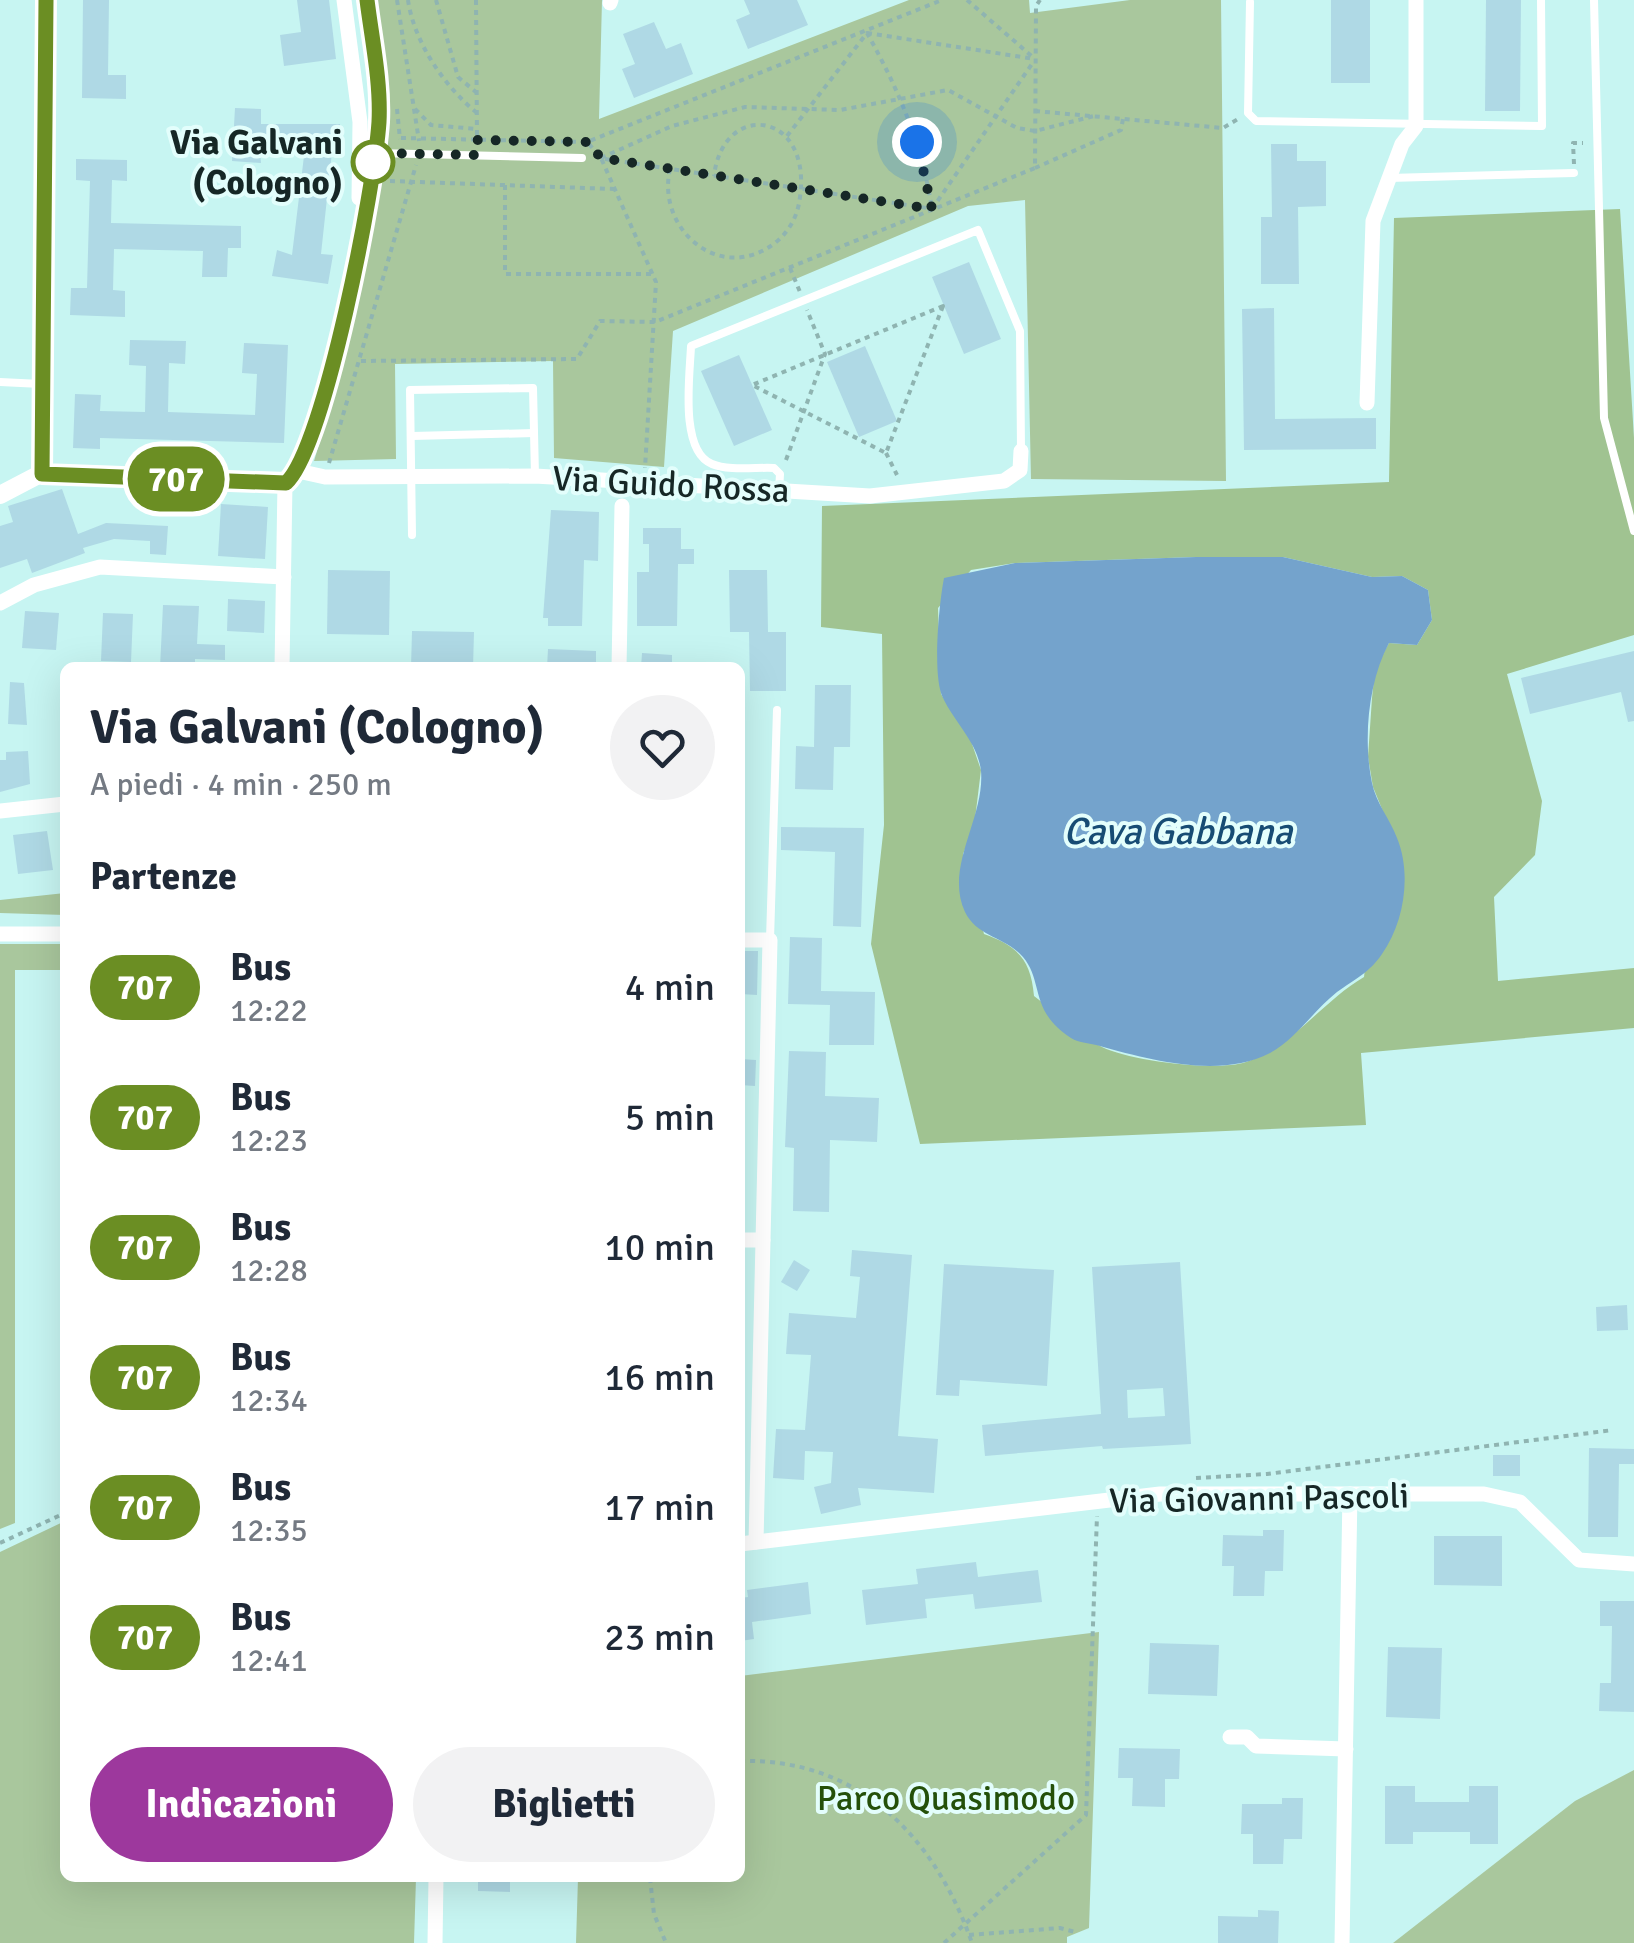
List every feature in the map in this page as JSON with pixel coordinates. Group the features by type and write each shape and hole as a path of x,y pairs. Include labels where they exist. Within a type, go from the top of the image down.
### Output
{"street":[{"path":"42,474 46,0"},
{"path":"344,0 360,122 356,256"},
{"path":"0,495 42,474 286,483 298,472 328,384 375,153 378,94 367,0"},
{"path":"1367,403 1373,221 1402,144 1416,126 1416,0"},
{"name":"Via Guido Rossa","path":"298,472 325,477 535,476 644,482 780,482 899,493 1004,481 1020,470 1022,451"},
{"path":"282,662 286,483"},
{"path":"619,662 622,506"},
{"path":"0,603 34,585 100,567 284,577"},
{"path":"0,811 60,805"},
{"path":"0,934 60,934"},
{"path":"745,940 770,940 763,1240 748,1543"},
{"path":"745,1240 763,1240"},
{"name":"Via Giovanni Pascoli","path":"748,1543 1160,1494 1511,1497 1528,1508 1575,1558 1592,1563 1634,1564"},
{"path":"1342,1943 1350,1494"},
{"path":"1230,1737 1247,1737 1256,1746 1346,1748"},
{"path":"435,1943 436,1882"}],"lane":[{"path":"1250,2 1248,113 1256,121 1374,120 1416,126 1542,126 1541,0"},
{"path":"1594,0 1604,418 1634,531"},
{"path":"375,153 582,158"},
{"path":"1389,178 1574,173"},
{"path":"780,482 774,468 712,464 703,457 688,428 690,346 978,230 1020,331 1022,451"},
{"path":"0,382 41,384"},
{"path":"412,536 410,390 533,388 535,476"},
{"path":"412,436 534,432"},
{"path":"770,940 777,710"}],"path":[{"path":"325,477 361,360 370,312 420,154 397,0"},
{"path":"408,0 427,55 462,101 477,113"},
{"path":"436,0 458,77 477,93"},
{"path":"476,0 476,155"},
{"path":"401,138 587,142 942,0"},
{"path":"967,0 1035,60"},
{"path":"1035,168 1036,6 1040,0"},
{"path":"866,33 1035,60"},
{"path":"787,136 866,33"},
{"path":"866,33 910,120 925,164 932,209"},
{"path":"932,209 1035,60"},
{"path":"601,158 672,126 745,107 840,110 948,90 995,117 1035,131 1094,116"},
{"path":"414,109 431,125 477,129"},
{"path":"1035,111 1223,128 1248,113"},
{"path":"361,360 578,359 600,321 655,322 1035,168 1121,130 1123,118"},
{"path":"670,168 668,204 678,228 698,246 724,256 750,255 777,241 794,221 802,189 802,158 787,136 760,126 738,131 720,150 714,176"},
{"path":"587,142 601,158 652,274 655,322 644,482"},
{"path":"1574,173 1574,143 1598,142"},
{"path":"601,158 932,209"},
{"path":"390,181 614,188"},
{"path":"505,185 505,274 652,274"},
{"path":"790,267 794,280"},
{"path":"886,452 944,306 752,385 886,452 898,477 899,493"},
{"path":"780,482 825,354 808,313"},
{"path":"1187,1482 1200,1476 1267,1474 1613,1430"},
{"path":"944,1943 1086,1815 1098,1501"},
{"path":"0,1543 60,1515"},
{"path":"745,1760 792,1764 839,1782 890,1814 938,1864 972,1943"},
{"path":"650,1882 654,1914 666,1943"},
{"path":"969,1935 1060,1928 1075,1932"}],"green space":[{"path":"374,0 602,0 599,119 909,0 1029,0 1030,13 1130,0 1221,0 1226,481 1031,479 1025,200 968,206 673,331 664,467 554,458 553,361 395,364 396,459 314,461 338,381 388,145"},
{"path":"1620,209 1634,438 1634,635 1507,674 1542,801 1535,855 1494,897 1498,981 1634,968 1634,1028 1361,1053 1366,1125 920,1144 871,944 884,825 882,634 821,627 822,506 1389,482 1394,218","holes":["1283,557 1372,577 1402,576 1428,590 1432,620 1417,645 1389,643 1375,669 1368,757 1373,787 1384,814 1364,977 1278,1046 1246,1062 1195,1065 1115,1052 1084,1036 1034,996 1030,973 1021,956 984,934 963,854 974,827 981,770 971,741 941,694 938,608 971,570 1015,563"]},
{"path":"60,894 60,915 0,913 0,900"},
{"path":"0,944 60,944 60,970 15,970 15,1523 0,1529"},
{"path":"60,1523 60,1882 416,1882 414,1943 0,1943 0,1552"},
{"name":"Parco Quasimodo","path":"1099,1632 1089,1928 1067,1937 1067,1943 576,1943 578,1882 745,1882 745,1675"},
{"path":"1634,1770 1634,1943 1393,1943 1575,1801"}],"water":[{"name":"Cava Gabbana","path":"1283,557 1372,577 1402,576 1428,590 1432,620 1417,645 1389,643 1376,675 1369,712 1372,783 1397,838 1404,867 1403,898 1390,942 1372,966 1337,992 1279,1047 1250,1061 1207,1066 1163,1061 1071,1038 1043,1007 1023,957 970,920 960,895 959,878 981,789 981,771 971,742 943,698 937,657 944,578 1015,563"}],"building":[{"path":"83,0 109,0 108,75 126,75 126,99 82,98"},
{"path":"297,0 329,0 336,59 284,66 280,35 301,32"},
{"path":"744,0 797,0 808,25 748,49 736,20 750,14"},
{"path":"1331,0 1370,0 1370,83 1331,83"},
{"path":"1486,0 1521,0 1520,111 1485,111"},
{"path":"654,22 666,49 681,43 693,74 634,98 622,69 635,64 623,34"},
{"path":"235,108 261,109 261,124 340,124 341,153 332,152 321,254 333,255 328,284 272,276 277,250 292,255 304,156 260,152 261,163 232,161"},
{"path":"1271,144 1297,144 1297,161 1326,161 1326,206 1298,207 1299,284 1261,284 1261,217 1272,217"},
{"path":"76,159 127,160 127,181 112,180 111,223 241,226 241,248 228,248 227,277 202,277 203,251 114,249 113,290 125,291 125,317 70,315 71,288 87,288 90,181 76,180"},
{"path":"969,262 1001,339 964,354 932,277"},
{"path":"1274,308 1275,419 1376,418 1376,449 1244,450 1242,309"},
{"path":"130,340 186,341 185,364 169,363 168,412 255,415 257,374 242,373 244,343 288,345 284,443 100,438 100,449 73,448 75,394 101,395 100,411 145,412 146,366 129,365"},
{"path":"865,346 897,421 859,437 827,362"},
{"path":"739,355 772,430 734,446 701,371"},
{"path":"62,489 78,534 106,523 168,526 166,555 150,554 150,541 114,539 83,548 85,553 32,573 27,559 0,568 0,526 13,522 8,506"},
{"path":"221,504 268,507 265,559 218,556"},
{"path":"551,510 599,512 598,561 584,560 582,626 548,626 548,618 543,618"},
{"path":"643,528 681,528 681,549 694,549 694,564 678,564 677,626 637,626 637,572 649,572 649,544 643,544"},
{"path":"328,570 390,571 389,635 327,634"},
{"path":"729,570 767,570 768,632 786,632 786,691 750,691 749,632 730,632"},
{"path":"228,599 265,601 264,633 227,631"},
{"path":"163,605 199,606 197,644 225,645 225,660 160,662"},
{"path":"25,611 59,613 56,650 22,648"},
{"path":"103,613 133,614 131,662 101,661"},
{"path":"412,631 474,632 473,662 411,662"},
{"path":"548,649 596,651 596,662 547,662"},
{"path":"1634,651 1634,721 1628,722 1621,692 1530,714 1521,678"},
{"path":"642,653 672,655 672,662 641,662"},
{"path":"10,682 24,683 27,725 8,724"},
{"path":"815,685 851,685 850,747 834,747 833,790 795,789 796,746 814,747"},
{"path":"28,751 30,784 0,792 0,760 6,760 6,752"},
{"path":"781,827 864,828 861,927 833,926 835,852 781,850"},
{"path":"47,831 53,870 18,874 13,835"},
{"path":"790,937 822,938 821,991 875,992 874,1045 829,1045 830,1005 788,1004"},
{"path":"745,951 758,951 757,995 745,994"},
{"path":"789,1051 826,1052 825,1096 879,1098 877,1142 830,1140 829,1212 793,1211 794,1148 785,1147"},
{"path":"745,1059 756,1060 755,1086 745,1085"},
{"path":"852,1250 912,1255 898,1436 938,1439 934,1493 858,1488 861,1505 821,1514 814,1487 831,1483 833,1452 805,1451 804,1480 773,1478 776,1429 805,1430 811,1355 786,1354 789,1313 856,1318 860,1277 850,1276"},
{"path":"794,1260 810,1270 797,1291 781,1282"},
{"path":"1180,1262 1191,1444 1103,1449 1102,1446 985,1456 982,1425 1101,1414 1092,1267","holes":["1163,1388 1165,1416 1128,1418 1127,1390"]},
{"path":"944,1264 1054,1270 1047,1386 960,1380 959,1396 936,1395"},
{"path":"1627,1305 1628,1330 1597,1331 1596,1307"},
{"path":"1589,1448 1634,1449 1634,1464 1619,1464 1618,1537 1588,1537"},
{"path":"1493,1455 1520,1455 1520,1476 1493,1476"},
{"path":"1263,1530 1284,1530 1283,1571 1265,1571 1264,1596 1233,1596 1234,1566 1222,1566 1223,1535 1263,1536"},
{"path":"1434,1536 1502,1536 1502,1586 1434,1585"},
{"path":"976,1562 978,1577 1038,1570 1042,1602 975,1609 973,1594 925,1599 927,1618 866,1625 862,1590 918,1584 916,1569"},
{"path":"808,1582 811,1614 752,1622 754,1639 745,1640 747,1590"},
{"path":"1600,1601 1634,1601 1634,1712 1599,1711 1600,1683 1611,1683 1612,1626 1600,1626"},
{"path":"1150,1643 1219,1645 1217,1696 1148,1694"},
{"path":"1388,1647 1442,1648 1440,1719 1386,1717"},
{"path":"1119,1748 1180,1749 1179,1779 1165,1779 1165,1807 1132,1806 1133,1778 1118,1778"},
{"path":"1385,1786 1415,1786 1415,1802 1469,1802 1469,1786 1498,1786 1498,1844 1470,1844 1470,1832 1413,1832 1413,1844 1385,1844"},
{"path":"1282,1798 1303,1798 1302,1839 1284,1839 1283,1864 1253,1864 1253,1834 1241,1834 1242,1804 1282,1804"},
{"path":"478,1882 510,1882 510,1892 478,1891"},
{"path":"1258,1910 1279,1911 1278,1943 1218,1943 1218,1916 1258,1917"}],"bus line":[{"name":"707","path":"46,0 42,474 286,483 298,472 328,384 375,153 378,94 367,0"}],"place":[{"name":"Via Galvani (Cologno)","path":"373,162"}],"route":[{"path":"373,162 375,153 476,155 477,140 587,142 601,158 932,209 925,164 917,142"}]}
